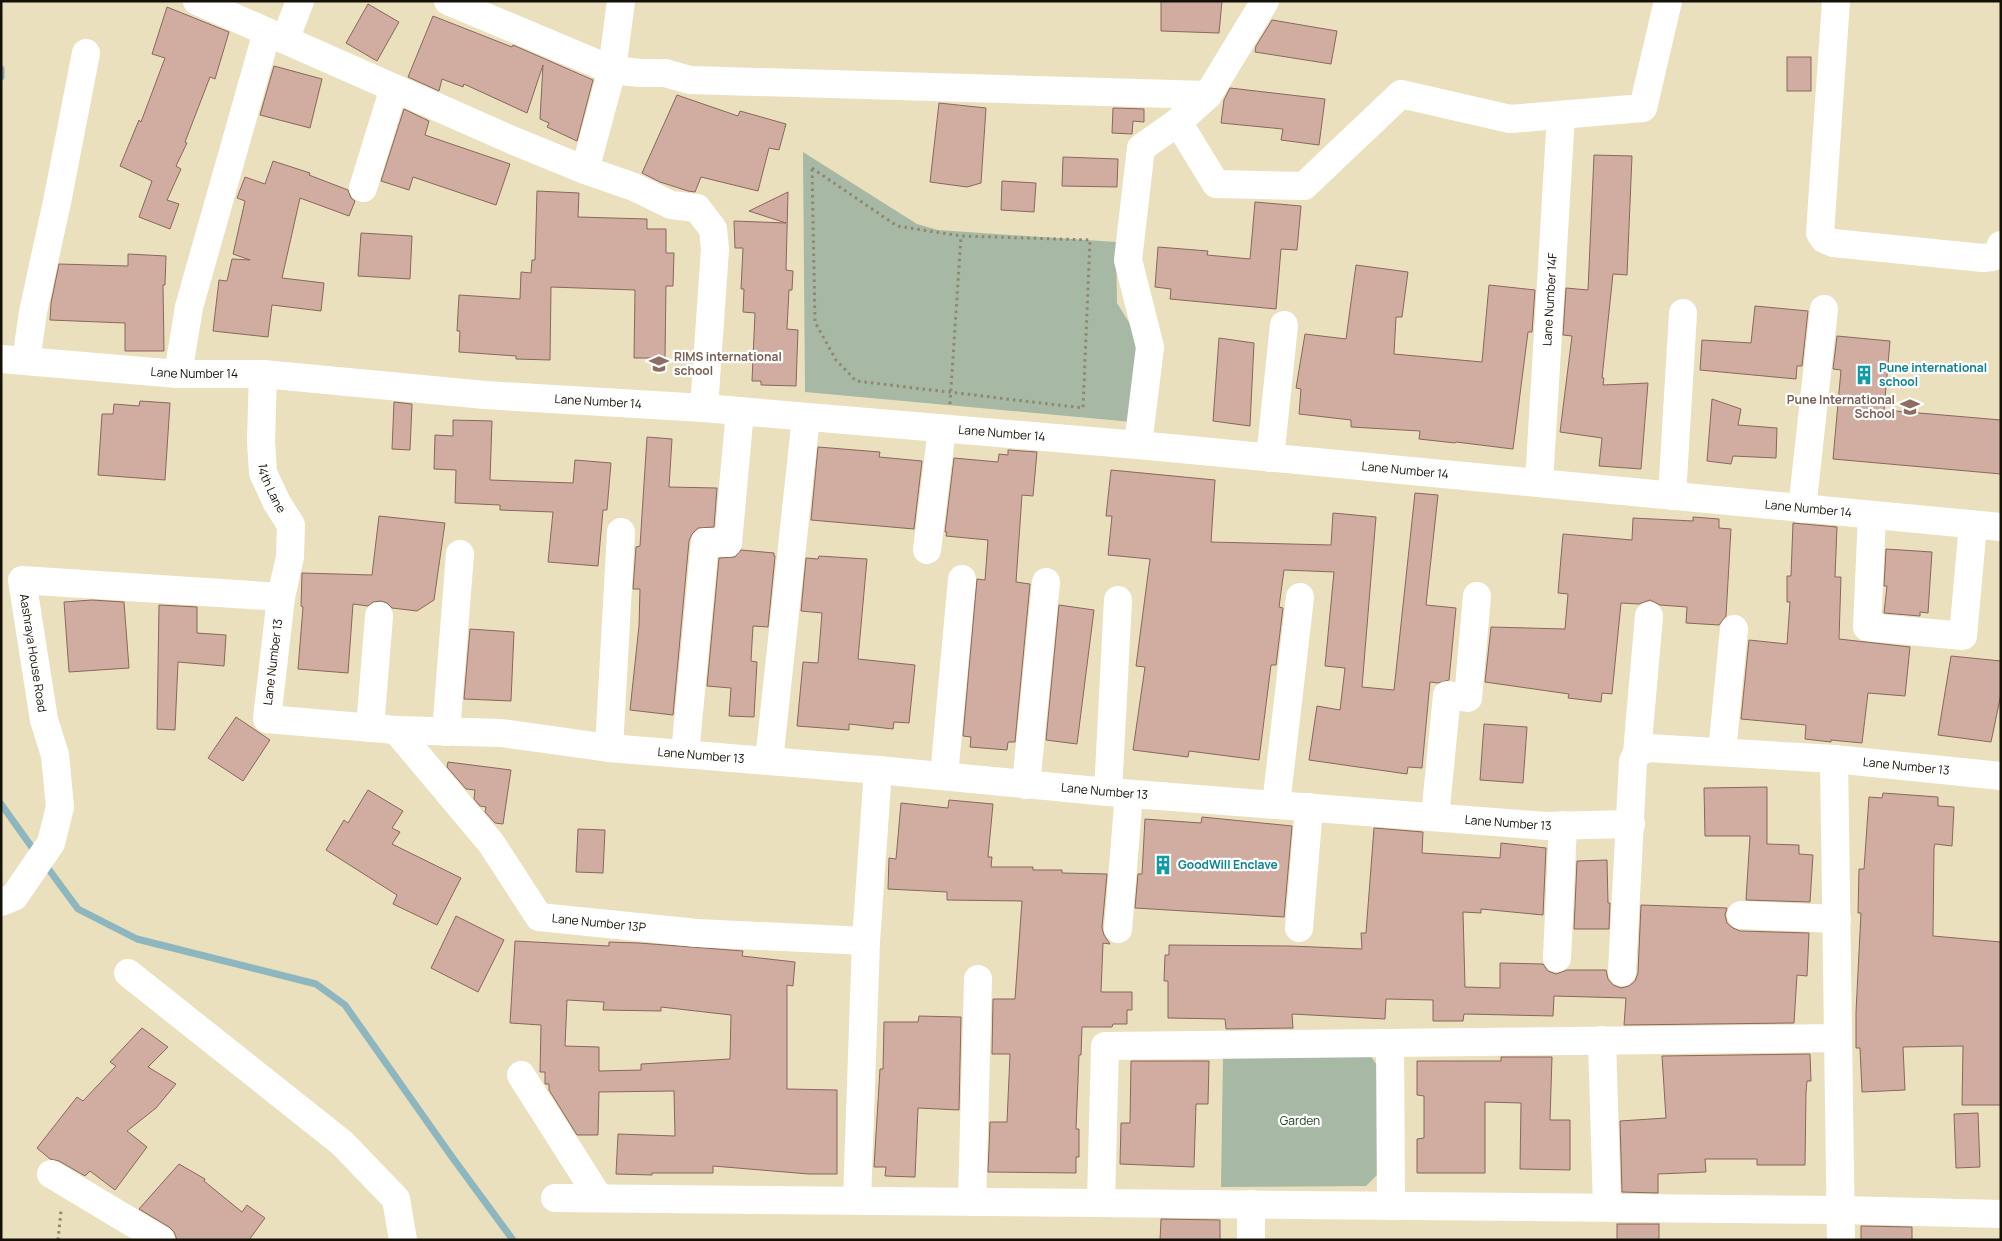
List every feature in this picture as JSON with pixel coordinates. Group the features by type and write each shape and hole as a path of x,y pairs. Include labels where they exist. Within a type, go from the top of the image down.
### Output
{"street":[{"path":"197,1 585,170 634,187 671,205 697,208 713,229 715,249 704,408"},
{"path":"178,374 189,307 276,36 300,1"},
{"path":"448,1 612,70 665,73 690,80 1208,95"},
{"path":"585,170 612,70 621,1"},
{"path":"1138,446 1150,347 1128,260 1141,148 1178,122 1208,95 1265,1"},
{"path":"1178,122 1216,184 1304,186 1401,94 1510,119 1643,108 1668,1"},
{"path":"1836,1 1820,233 1824,239 1842,244 1983,258 1992,257 2000,252"},
{"path":"14,360 33,312 86,53"},
{"path":"363,188 394,88"},
{"name":"Lane Number 14F","path":"1540,483 1561,115"},
{"path":"1802,509 1824,309"},
{"path":"1672,496 1683,313"},
{"path":"1270,458 1284,325"},
{"name":"Lane Number 14","path":"14,360 178,374 263,374 485,395 704,408 1270,458 2001,527"},
{"name":"14th Lane","path":"263,374 261,442 263,473 277,503 291,525 290,557 281,597"},
{"path":"685,754 705,542 728,543 740,412"},
{"path":"769,761 806,417"},
{"path":"927,550 945,429"},
{"path":"1872,515 1866,627 1963,636 1973,525"},
{"path":"609,748 621,532"},
{"path":"446,732 460,554"},
{"path":"944,776 962,578"},
{"name":"Aashraya House Road","path":"8,900 51,844 60,807 55,755 44,720 22,580 281,597"},
{"path":"1026,784 1046,582"},
{"path":"1436,817 1447,695 1468,698 1477,596"},
{"name":"Lane Number 13","path":"281,597 267,719 383,729 501,733 609,748 1309,808 1546,826 1631,824"},
{"path":"1276,805 1300,597"},
{"path":"1118,600 1118,929"},
{"path":"379,616 383,729"},
{"path":"1622,972 1633,761 1637,753 1650,616"},
{"path":"1722,752 1734,629"},
{"name":"Lane Number 13P","path":"383,729 491,843 539,917 697,933 866,941"},
{"name":"Lane Number 13","path":"1637,753 1648,748 1834,759 2001,776"},
{"path":"1834,759 1841,1240"},
{"path":"857,1200 866,941 878,770"},
{"path":"1300,928 1309,808"},
{"path":"1557,958 1563,826"},
{"path":"1741,915 1837,919"},
{"path":"128,973 342,1142 396,1200 403,1240"},
{"path":"972,1202 978,979"},
{"path":"1102,1203 1105,1046 1838,1038"},
{"path":"1602,1040 1607,1208"},
{"path":"1390,1043 1391,1206"},
{"path":"521,1075 599,1198"},
{"path":"50,1174 161,1240"},
{"path":"555,1198 1840,1210 2001,1214"},
{"path":"1251,1204 1251,1240"}],"path":[{"path":"812,168 897,226 962,236 1090,240 1083,408 951,393 856,381 836,360 815,322 812,168"},
{"path":"945,429 951,393 962,236"}],"green space":[{"path":"803,152 917,224 938,230 1116,242 1117,303 1140,340 1132,422 805,392"},
{"name":"Garden","path":"1370,1055 1379,1068 1378,1174 1366,1186 1221,1187 1223,1057"}],"building":[{"path":"1161,1 1222,1 1219,33 1161,31"},
{"path":"368,4 399,22 377,61 346,43"},
{"path":"167,7 229,32 215,79 210,77 185,142 187,143 176,166 181,169 167,200 179,204 170,229 139,217 152,181 120,166 139,120 141,122 165,58 152,54"},
{"path":"433,16 512,47 513,45 593,80 577,141 547,127 549,123 540,119 543,65 527,113 464,84 463,87 442,79 439,91 408,77"},
{"path":"1272,20 1337,31 1331,64 1255,52 1256,46"},
{"path":"1787,57 1811,57 1811,91 1787,91"},
{"path":"274,66 322,79 310,128 260,115"},
{"path":"1230,88 1325,99 1319,145 1281,140 1283,129 1221,123 1224,100"},
{"path":"677,95 738,116 740,111 786,124 779,150 769,148 758,191 701,177 695,192 688,191 660,182 642,173"},
{"path":"939,103 986,108 981,183 967,187 930,182"},
{"path":"1113,108 1144,109 1144,122 1133,121 1132,134 1112,133"},
{"path":"404,109 429,121 425,135 510,164 496,205 413,177 409,190 381,181"},
{"path":"1594,155 1632,156 1627,275 1613,274 1602,378 1604,378 1603,385 1648,383 1641,469 1599,466 1602,438 1560,432 1572,336 1563,335 1566,288 1588,290"},
{"path":"1063,157 1118,159 1117,187 1062,186"},
{"path":"273,161 310,173 309,175 348,190 351,198 355,201 349,216 300,198 282,278 324,283 321,311 272,305 268,337 213,331 219,280 227,281 232,259 250,260 233,254 245,201 237,198 245,177 265,184"},
{"path":"1002,181 1036,183 1034,212 1001,210"},
{"path":"537,191 579,193 578,217 647,219 647,229 666,229 666,253 674,253 673,286 666,286 665,358 634,358 635,290 551,287 550,360 516,359 516,356 459,352 460,331 457,331 459,295 520,299 521,272 531,273 532,260 535,260"},
{"path":"788,192 786,270 793,271 792,290 789,290 787,329 798,330 796,386 761,385 761,381 752,381 755,313 743,312 744,289 741,289 743,248 735,248 734,221 786,223 749,211"},
{"path":"1255,202 1301,206 1297,250 1281,249 1276,309 1170,299 1171,289 1155,287 1158,247 1208,251 1207,255 1250,259"},
{"path":"361,233 412,236 410,279 358,276"},
{"path":"128,254 166,256 165,285 163,285 164,351 125,351 125,323 50,320 51,303 59,264 128,266"},
{"path":"1356,265 1408,272 1402,317 1396,317 1394,354 1482,362 1489,285 1535,290 1532,332 1528,332 1513,449 1419,439 1420,431 1351,427 1351,420 1299,414 1301,389 1296,388 1305,334 1346,339"},
{"path":"1755,306 1808,311 1802,366 1797,366 1796,379 1700,370 1702,340 1751,343"},
{"name":"Pune international school","path":"1837,336 1890,341 1884,410 2001,420 2001,474 1833,459 1841,370 1833,369"},
{"path":"1219,338 1254,343 1250,426 1213,421"},
{"path":"1712,399 1741,409 1738,425 1777,428 1776,458 1733,456 1731,464 1707,461"},
{"path":"140,401 170,403 165,480 98,475 102,414 113,414 114,404 139,406"},
{"path":"394,402 412,404 410,450 392,449"},
{"path":"453,420 492,421 490,480 573,483 575,460 611,463 607,510 603,510 598,566 548,562 553,512 500,510 500,505 455,503 456,470 434,469 435,435 453,436"},
{"path":"647,437 672,439 669,487 717,488 714,527 698,528 692,534 689,541 673,715 630,710 639,626 640,589 633,589 636,547 640,546"},
{"path":"818,447 880,452 879,457 922,461 914,529 811,520"},
{"path":"1008,450 1037,452 1033,496 1022,495 1016,582 1030,584 1015,742 1008,742 1007,750 970,747 971,737 963,736 977,579 985,580 988,540 946,536 947,532 945,532 954,458 998,462 999,454 1008,455"},
{"path":"1111,470 1215,480 1211,542 1331,545 1333,513 1376,517 1362,687 1394,690 1415,493 1438,495 1426,605 1456,608 1449,680 1438,683 1430,682 1422,768 1408,767 1407,774 1309,760 1317,706 1340,710 1345,668 1325,666 1334,572 1284,570 1279,607 1283,608 1276,665 1271,665 1259,760 1189,751 1188,757 1133,750 1145,667 1136,666 1150,559 1108,555 1112,516 1106,516"},
{"path":"379,516 445,523 434,600 417,611 392,608 387,603 381,601 373,602 368,606 353,604 348,673 298,669 303,607 301,606 302,573 372,575"},
{"path":"1693,517 1719,519 1719,528 1731,529 1726,616 1719,625 1686,623 1687,607 1660,605 1650,600 1639,604 1621,603 1612,694 1602,693 1601,702 1568,698 1569,694 1485,682 1491,627 1565,629 1568,594 1558,593 1563,534 1632,540 1633,518 1693,521"},
{"path":"1793,523 1837,527 1835,577 1841,577 1839,639 1910,647 1905,696 1868,693 1862,743 1805,739 1806,725 1741,719 1749,640 1787,644 1790,602 1787,602 1787,576 1791,576"},
{"path":"1886,549 1932,552 1928,613 1920,612 1920,616 1884,613 1887,586 1884,586"},
{"path":"741,550 774,553 775,556 768,627 753,626 751,661 757,662 754,717 729,716 731,688 707,686 719,558 735,557"},
{"path":"819,556 867,559 858,659 915,665 909,723 894,722 893,729 849,724 849,730 797,726 803,662 818,663 822,613 801,611 806,558 818,559"},
{"path":"92,600 124,602 129,668 69,672 64,602"},
{"path":"159,605 197,607 197,633 226,635 224,666 178,662 175,730 157,729"},
{"path":"1059,605 1094,610 1077,744 1046,740"},
{"path":"470,629 514,632 511,701 464,699"},
{"path":"1951,656 2001,661 2001,694 1991,742 1938,735"},
{"path":"236,717 270,740 243,781 208,758"},
{"path":"1484,724 1527,727 1523,783 1480,780"},
{"path":"448,762 511,770 503,824 495,823 485,812 486,807 480,806 474,799 475,790 466,789 447,767"},
{"path":"1767,787 1767,844 1799,845 1799,854 1813,855 1810,902 1746,900 1750,836 1705,836 1704,788"},
{"path":"368,790 403,811 392,828 400,832 392,844 461,878 437,925 393,904 397,895 326,850 344,820 348,823"},
{"path":"1883,793 1938,797 1938,806 1954,807 1952,846 1935,844 1934,848 1933,936 2001,942 2001,1105 1962,1105 1963,1046 1903,1047 1905,1090 1862,1092 1860,1048 1856,1048 1861,913 1858,913 1859,869 1864,869 1869,797 1882,798"},
{"path":"949,800 993,804 988,857 992,857 991,867 1033,867 1033,870 1062,870 1062,873 1107,874 1102,928 1110,944 1103,943 1101,992 1132,992 1132,1010 1127,1010 1127,1024 1113,1024 1112,1027 1082,1027 1076,1129 1079,1129 1079,1157 1076,1157 1076,1173 988,1172 990,1122 1007,1122 1010,1054 992,1054 993,999 1015,999 1022,901 947,900 947,892 888,889 889,858 896,859 901,803 948,808"},
{"path":"1202,817 1292,826 1284,917 1135,908 1138,874 1142,874 1145,819 1201,823"},
{"path":"1374,828 1423,832 1422,853 1500,858 1501,843 1546,848 1543,915 1481,909 1481,913 1463,912 1465,987 1500,988 1500,963 1543,964 1548,971 1556,974 1567,970 1606,970 1608,979 1613,985 1621,988 1629,986 1635,981 1638,973 1641,905 1727,908 1725,915 1727,923 1740,931 1809,933 1807,976 1797,975 1794,1023 1624,1025 1626,998 1554,996 1553,1016 1464,1014 1463,1021 1433,1021 1433,1000 1386,999 1385,1019 1292,1014 1293,1028 1226,1029 1225,1019 1168,1018 1168,981 1164,981 1165,955 1169,955 1169,945 1291,946 1362,949 1361,933 1366,933"},
{"path":"578,829 605,830 603,873 576,872"},
{"path":"1607,860 1608,903 1610,903 1609,929 1574,929 1577,861"},
{"path":"456,916 504,940 478,992 431,968"},
{"path":"515,941 609,946 609,942 639,943 743,951 742,956 795,962 793,986 787,985 787,1089 837,1090 837,1174 809,1174 713,1166 713,1173 616,1174 618,1134 675,1136 674,1091 599,1092 598,1135 577,1135 549,1090 549,1084 545,1084 545,1072 540,1072 541,1025 510,1023","holes":["567,1000 604,1002 603,1010 661,1011 661,1007 731,1015 730,1059 641,1064 641,1070 599,1071 599,1047 565,1046"]},
{"path":"919,1016 961,1017 959,1110 918,1108 915,1177 885,1176 886,1167 874,1167 880,1069 883,1069 884,1022 918,1022"},
{"path":"142,1028 168,1047 148,1067 176,1084 156,1108 127,1131 147,1147 115,1190 90,1171 85,1176 59,1161 50,1159 37,1148 77,1097 83,1101 116,1066 110,1062"},
{"path":"1810,1054 1811,1081 1807,1081 1806,1092 1805,1165 1757,1165 1757,1159 1705,1159 1706,1172 1658,1174 1658,1193 1622,1192 1620,1121 1666,1118 1662,1056"},
{"path":"1501,1057 1552,1057 1550,1120 1570,1120 1570,1170 1520,1169 1521,1103 1485,1102 1485,1173 1417,1173 1417,1139 1424,1138 1424,1096 1417,1095 1417,1061 1501,1061"},
{"path":"1131,1061 1209,1061 1208,1104 1196,1104 1194,1167 1120,1164 1121,1123 1130,1123"},
{"path":"1978,1113 1980,1167 1956,1168 1954,1114"},
{"path":"179,1164 205,1179 204,1181 242,1212 247,1205 265,1218 249,1240 177,1240 174,1232 169,1227 139,1209"},
{"path":"1161,1219 1220,1220 1220,1240 1160,1240"},
{"path":"1617,1224 1659,1224 1659,1240 1617,1240"},
{"path":"1861,1226 1912,1227 1912,1240 1861,1240"}],"waterway":[{"path":"1,69 1,77"},
{"path":"1,804 36,853"},
{"path":"44,863 78,909 137,939 316,984 345,1005 513,1240"}],"place":[{"name":"RIMS international school","path":"659,364"},
{"name":"Pune international school","path":"1864,375"},
{"name":"Pune International School","path":"1910,407"},
{"name":"GoodWill Enclave","path":"1163,865"}]}
